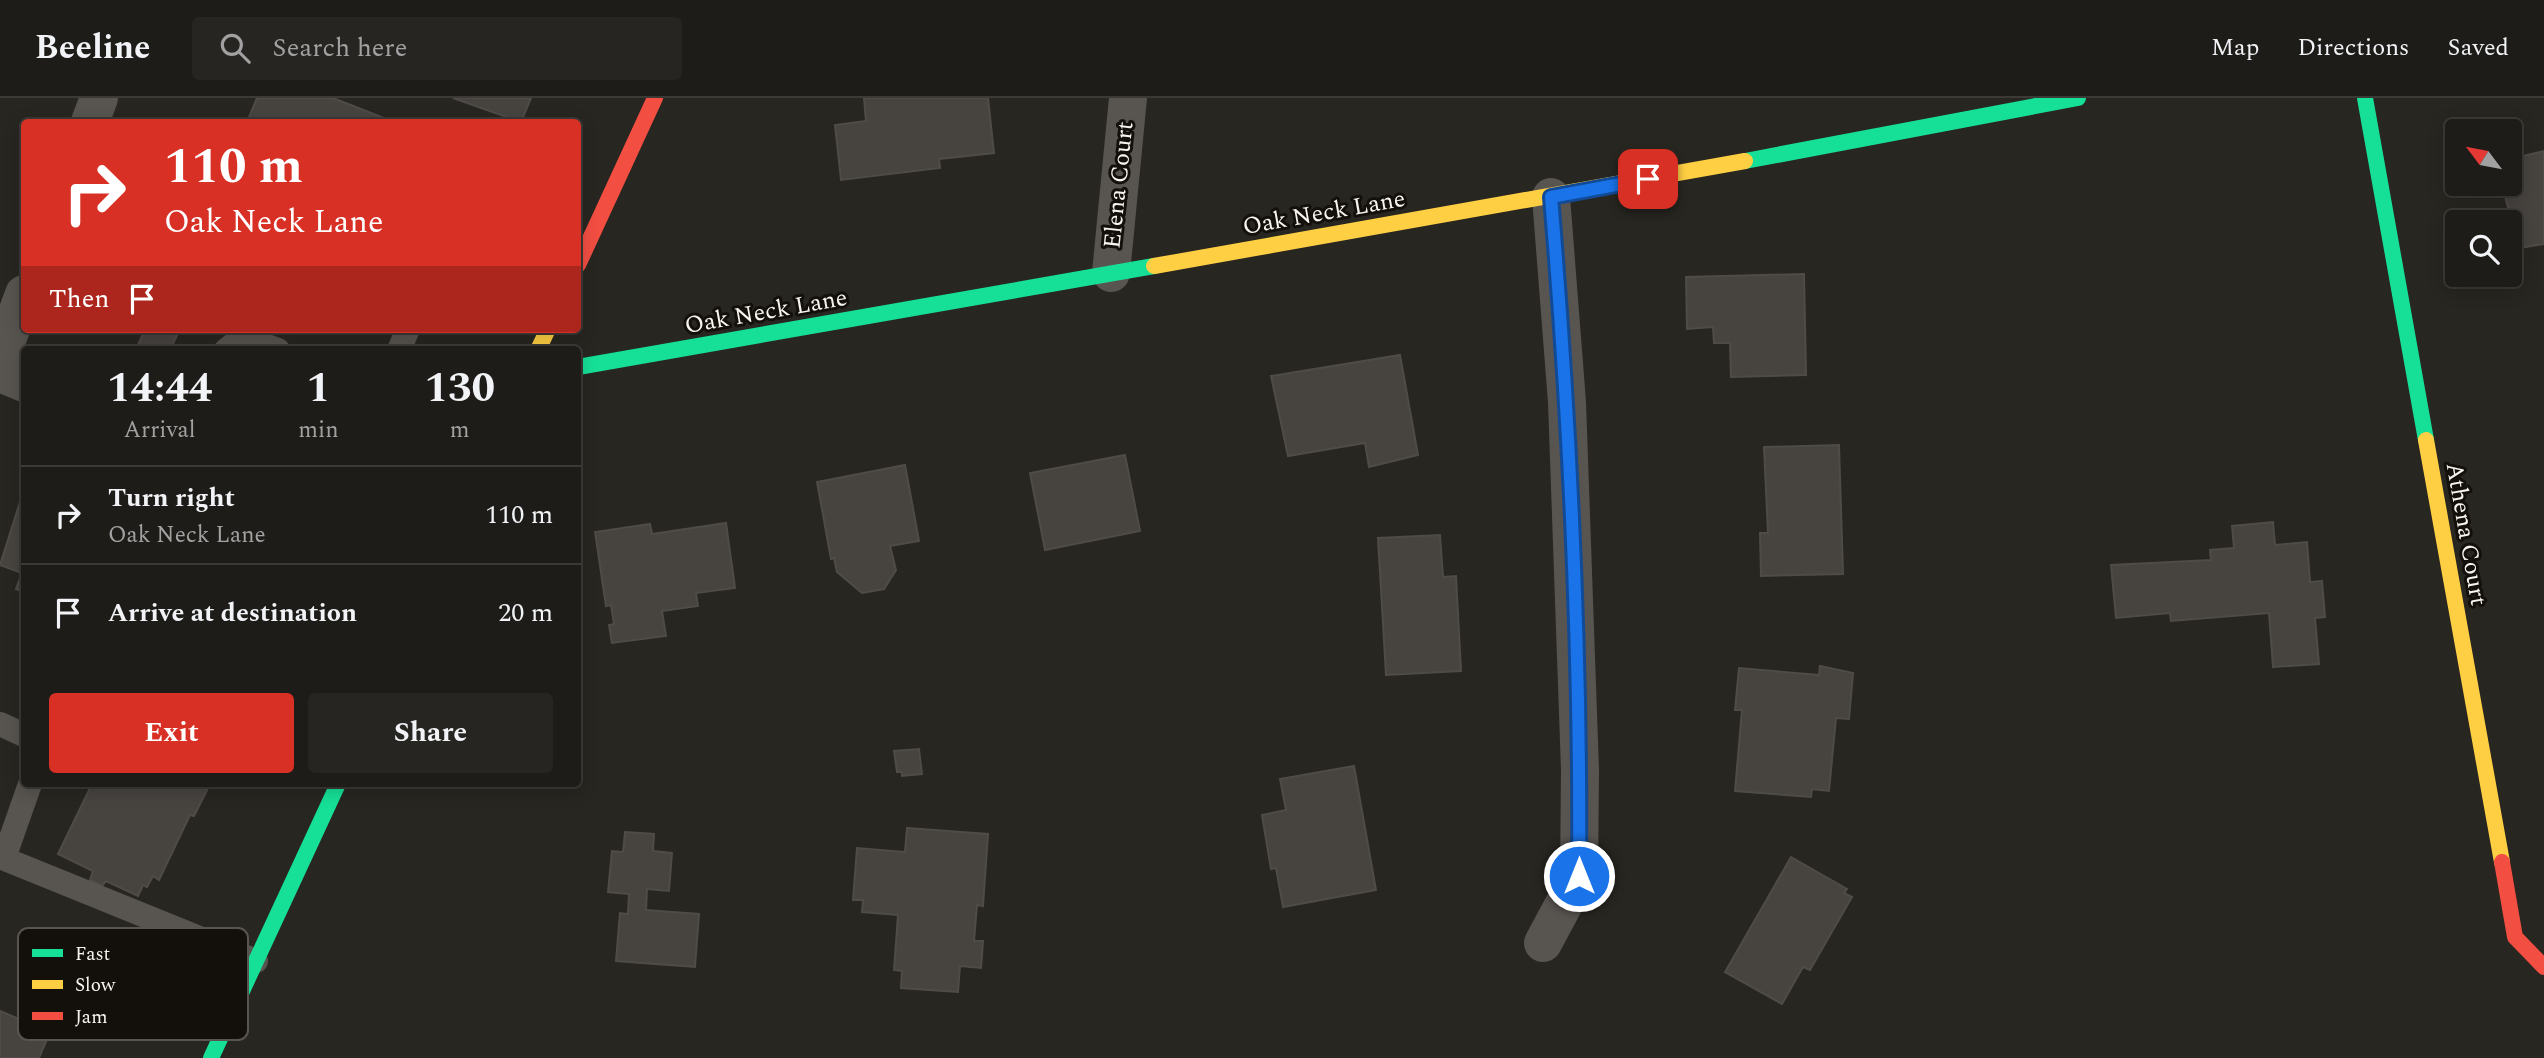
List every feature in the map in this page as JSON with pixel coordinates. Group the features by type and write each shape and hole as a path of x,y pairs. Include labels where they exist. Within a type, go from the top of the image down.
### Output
{"street":[{"path":"91,119 99,98"},
{"path":"581,250 585,231 655,98"},
{"name":"Elena Court","path":"1111,273 1128,98"},
{"name":"Oak Neck Lane","path":"581,367 1551,197 2078,98"},
{"name":"Athena Court","path":"2365,98 2515,937 2544,967"},
{"path":"1543,943 1579,876 1580,863 1580,756 1567,402 1551,197"},
{"path":"0,359 21,302"},
{"path":"0,373 21,382"},
{"path":"248,978 337,787"},
{"path":"211,1058 219,1040"}],"lane":[{"path":"231,346 239,340 251,340 267,346"},
{"path":"0,724 21,734"},
{"path":"29,787 2,858 175,928"},
{"path":"248,958 256,961"}],"building":[{"path":"257,98 333,98 386,119 248,119"},
{"path":"453,98 531,98 522,119 512,119"},
{"path":"864,98 988,98 994,153 939,159 940,168 841,180 835,125 866,121"},
{"path":"2544,151 2544,244 2522,248 2522,210 2509,210 2505,196 2522,196 2522,156"},
{"path":"1804,274 1806,375 1731,377 1730,343 1714,343 1713,327 1687,329 1686,277"},
{"path":"143,333 178,333 172,346 138,345"},
{"path":"1400,355 1418,455 1369,467 1365,443 1288,456 1271,376"},
{"path":"1839,445 1843,574 1761,576 1760,533 1768,533 1764,447"},
{"path":"1125,455 1140,531 1045,550 1030,473"},
{"path":"905,465 919,541 890,546 896,570 884,589 862,593 837,572 834,558 831,559 817,482"},
{"path":"20,502 21,573 0,565"},
{"path":"2273,522 2275,545 2307,542 2310,582 2322,581 2325,617 2315,618 2319,664 2273,667 2269,613 2171,621 2170,613 2116,618 2111,565 2211,560 2210,550 2234,548 2232,526"},
{"path":"726,523 735,588 696,593 698,606 662,611 666,636 612,643 609,625 614,624 611,605 606,606 595,532 650,524 652,534"},
{"path":"1440,535 1443,577 1456,576 1461,671 1386,675 1378,538"},
{"path":"21,576 21,591 16,589"},
{"path":"1820,666 1853,673 1849,719 1836,718 1829,791 1812,789 1811,797 1735,791 1742,710 1735,710 1739,668 1819,675"},
{"path":"919,749 922,774 902,776 902,772 897,772 894,751"},
{"path":"1354,766 1376,890 1283,907 1276,868 1271,869 1262,815 1286,810 1280,779"},
{"path":"91,787 208,787 194,816 190,815 159,880 153,876 147,887 143,885 138,896 106,881 102,886 90,880 93,871 58,854"},
{"path":"907,828 988,834 983,906 977,905 974,941 983,941 981,968 960,966 958,992 901,988 902,971 894,970 898,915 862,912 863,900 853,900 857,848 905,852"},
{"path":"625,832 654,834 653,851 672,853 669,891 647,889 646,910 699,914 695,967 616,961 620,913 628,914 629,894 608,892 612,851 623,852"},
{"path":"1791,857 1847,889 1844,893 1852,897 1810,970 1803,967 1782,1004 1725,972"},
{"path":"0,1011 18,1019 18,1040 47,1040 39,1058 0,1058"}],"traffic: fast":[{"path":"1745,161 2078,98"},
{"path":"2365,98 2426,440"},
{"path":"581,366 1154,266"},
{"path":"248,978 337,787"},
{"path":"211,1058 219,1040"}],"traffic: slow":[{"path":"1154,266 1745,161"},
{"path":"540,346 546,333"},
{"path":"2426,440 2502,862"}],"traffic: jam":[{"path":"581,258 655,98"},
{"path":"2502,862 2515,937 2544,967"}],"route":[{"path":"1579,876 1580,770 1567,402 1551,197 1648,179"}]}
